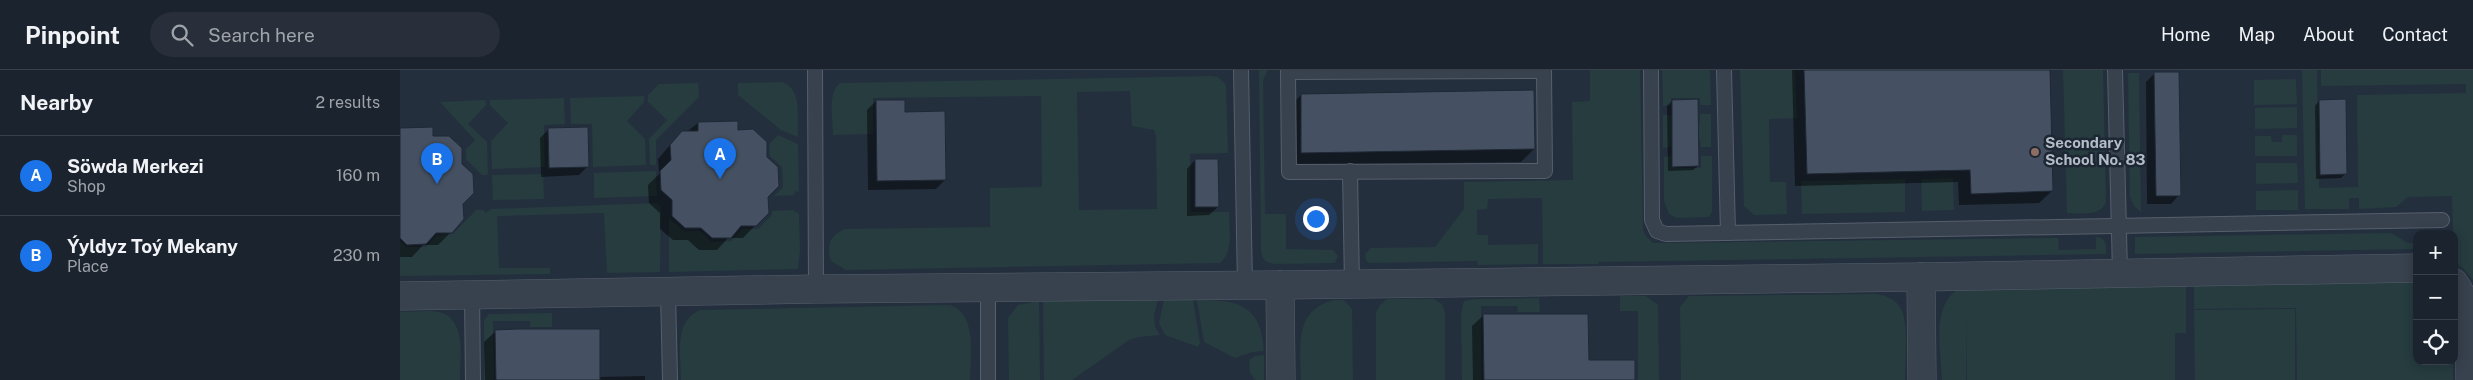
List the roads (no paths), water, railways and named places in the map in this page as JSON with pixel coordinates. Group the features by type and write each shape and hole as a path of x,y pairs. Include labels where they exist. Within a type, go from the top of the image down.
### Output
{"street":[{"path":"400,296 816,289 1352,286 2413,268"},
{"path":"1921,277 1922,380"},
{"path":"1280,285 1281,380"},
{"path":"2458,289 2466,302 2471,322 2470,380"}],"lane":[{"path":"815,70 816,289"},
{"path":"1241,70 1245,286"},
{"path":"1651,70 1654,226 1657,231 1666,234 2442,220"},
{"path":"1724,70 1728,233"},
{"path":"2115,70 2120,273"},
{"path":"1544,71 1545,171 1350,172 1289,172 1288,72 1544,71"},
{"path":"1350,172 1352,286"},
{"path":"988,288 988,380"},
{"path":"668,292 670,380"},
{"path":"472,295 473,380"}],"place":[{"name":"Secondary School No. 83","path":"2035,152"},
{"name":"Söwda Merkezi","path":"720,179"},
{"name":"Ýyldyz Toý Mekany","path":"437,184"}]}
